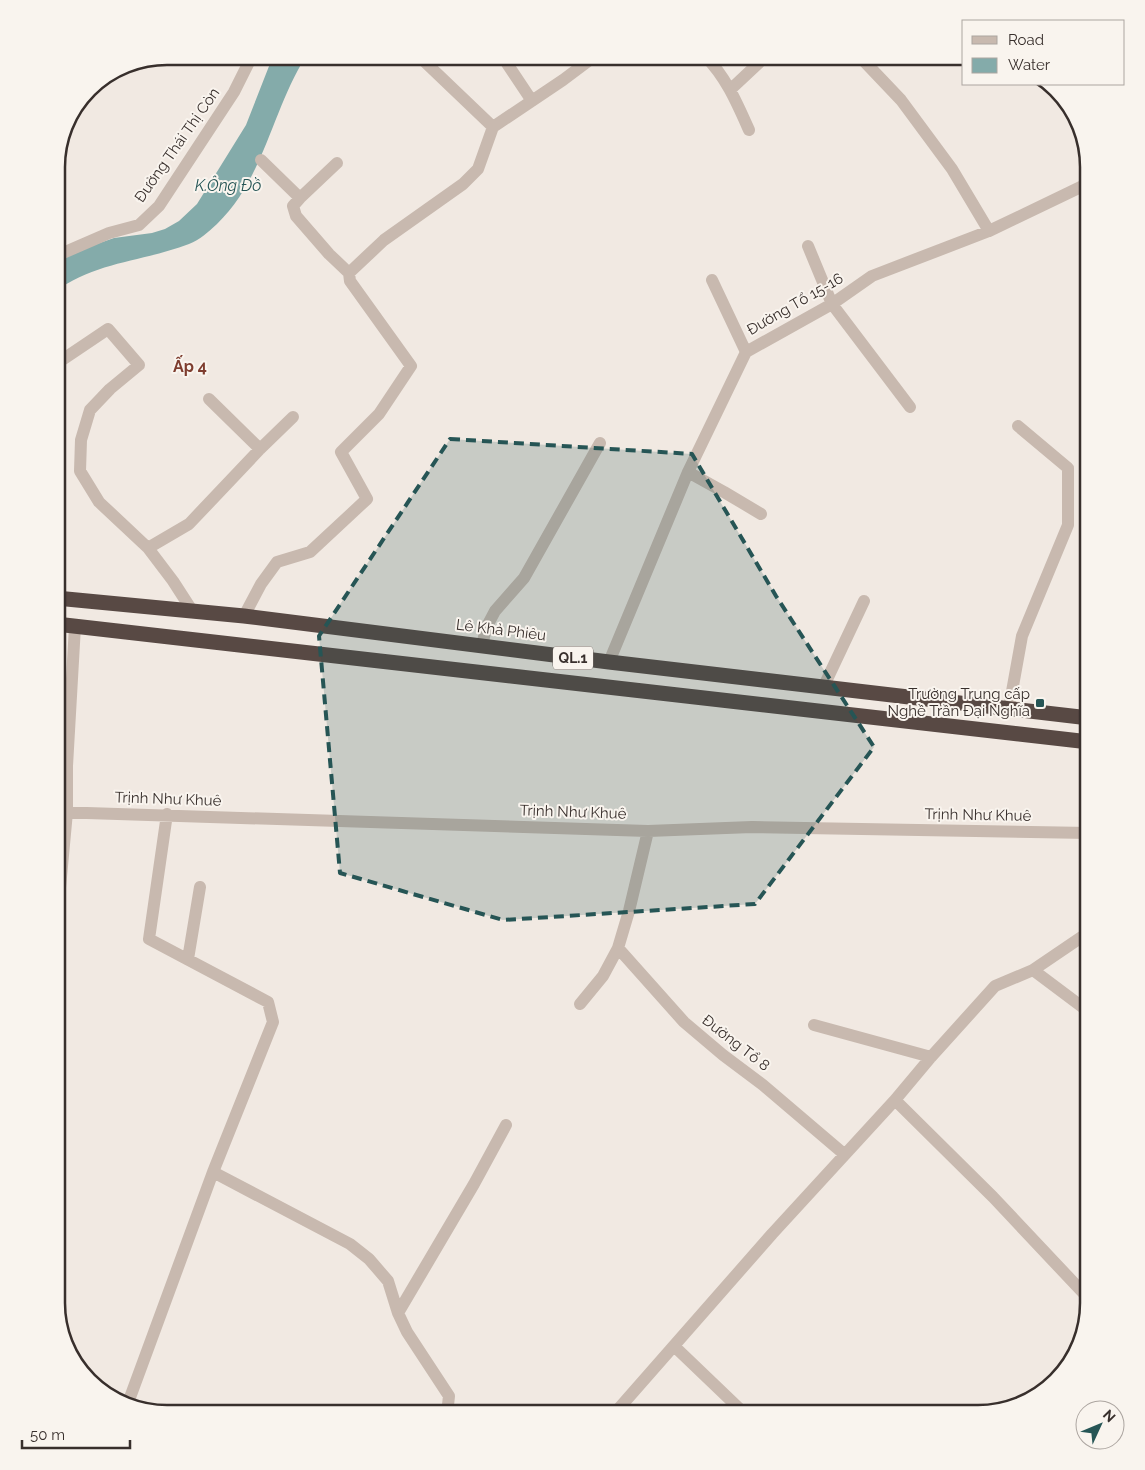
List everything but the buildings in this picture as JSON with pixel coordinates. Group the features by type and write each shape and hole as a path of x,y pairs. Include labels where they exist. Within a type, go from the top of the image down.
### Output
{"highway":[{"name":"Lê Khả Phiêu","path":"65,599 244,616 823,688 1080,717"},
{"name":"QL.1","path":"65,625 1080,741"}],"street":[{"name":"Đường Thái Thị Còn","path":"65,252 109,233 139,225 159,206 234,92 248,65"},
{"path":"428,65 493,127"},
{"path":"508,65 532,101"},
{"path":"349,273 384,240 463,184 478,169 493,127 582,65"},
{"path":"713,65 731,89 749,130"},
{"path":"731,89 756,65"},
{"path":"868,65 900,100 952,169 989,230"},
{"path":"262,160 300,198"},
{"path":"244,616 261,584 277,562 310,552 367,499 341,452 379,414 411,366 350,281 349,273 329,254 296,216 294,206 300,198 337,163"},
{"name":"Đường Tổ 15-16","path":"609,662 688,472 746,352 832,304 872,276 989,230 1080,187"},
{"path":"808,246 832,304 910,407"},
{"path":"712,280 746,352"},
{"path":"65,358 108,329 139,365 110,389 90,410 81,440 80,471 99,502 148,548 193,612"},
{"path":"209,399 260,449"},
{"path":"148,548 189,524 293,417"},
{"path":"1009,708 1022,636 1068,525 1068,468 1018,426"},
{"path":"482,646 486,628 495,611 524,578 600,443"},
{"path":"688,472 761,514"},
{"path":"823,688 864,602"},
{"path":"65,789 68,766 75,626"},
{"name":"Trịnh Như Khuê","path":"65,812 648,831 752,827 1080,833"},
{"path":"130,1398 213,1172 273,1022 268,1002 149,938 167,814"},
{"path":"580,1004 603,976 618,948 648,831"},
{"path":"188,959 200,887"},
{"path":"622,1405 995,986 1033,970 1080,938"},
{"name":"Đường Tổ 8","path":"618,948 684,1022 723,1055 763,1084 844,1154"},
{"path":"1033,970 1080,1005"},
{"path":"814,1026 931,1057"},
{"path":"895,1100 993,1197 1080,1289"},
{"path":"398,1313 474,1184 506,1125"},
{"path":"213,1172 350,1244 369,1259 388,1281 398,1313 407,1332 449,1396 448,1405"},
{"path":"674,1346 736,1405"}],"highlighted area":[{"path":"450,439 692,454 776,596 874,747 755,904 503,920 340,873 319,636"}],"water":[{"name":"K.Ông Đồ","path":"269,65 301,65 246,186 233,206 217,224 200,238 189,244 104,268 65,285 65,255 114,238 152,233 165,229 179,221 197,204 246,125"}],"place":[{"name":"Trường Trung cấp Nghề Trần Đại Nghĩa","path":"1040,703"}],"district":[{"name":"Ấp 4","path":"190,366"}]}
